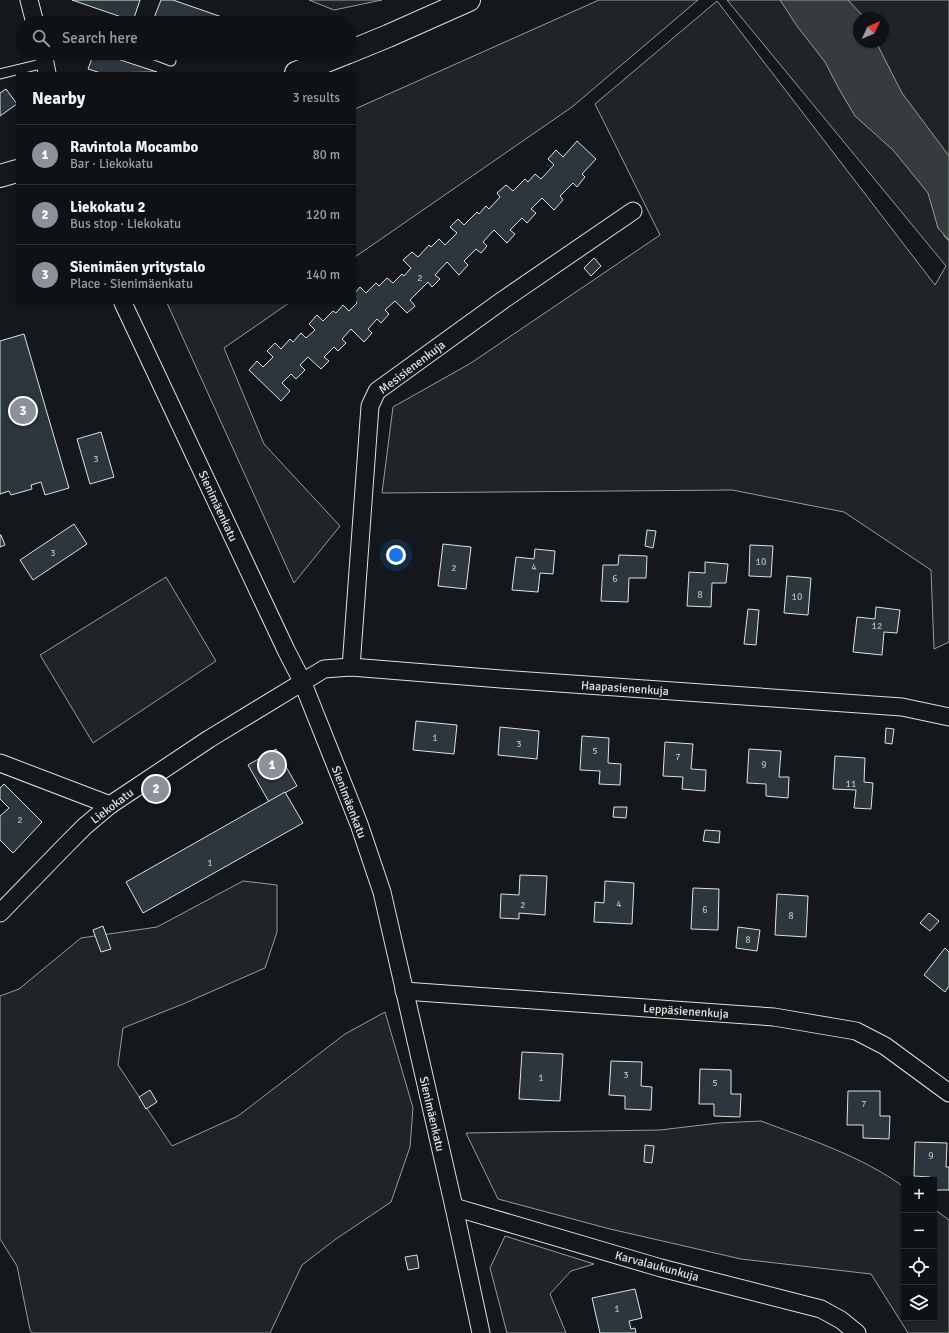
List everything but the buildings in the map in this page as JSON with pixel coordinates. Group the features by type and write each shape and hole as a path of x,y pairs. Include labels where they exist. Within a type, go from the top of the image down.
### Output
{"street":[{"path":"29,0 33,16"},
{"path":"356,49 469,0"},
{"path":"298,72 328,60"},
{"path":"0,176 16,172"},
{"name":"Mesisienenkuja","path":"351,667 370,406 377,391 503,300 633,211"},
{"name":"Sienimäenkatu","path":"123,304 302,681 359,824 382,892 454,1207 481,1333"},
{"name":"Haapasienenkuja","path":"302,681 324,669 351,667 902,707 949,717"},
{"name":"Liekokatu","path":"0,913 85,826 110,805 208,738 302,681"},
{"path":"0,763 110,805"},
{"name":"Leppäsienenkuja","path":"404,991 774,1017 856,1031 885,1046 949,1093"},
{"name":"Karvalaukunkuja","path":"454,1207 661,1268 821,1309 841,1320 856,1333"}],"lane":[{"path":"0,74 45,63"}],"shaded area":[{"path":"309,0 382,0 334,10"},
{"path":"599,0 698,0 572,107 356,256 356,109"},
{"path":"727,0 784,0 909,152 941,217 944,236 949,241 949,642 934,649 931,570 844,512 732,490 382,493 393,407 471,363 660,235 595,104 717,1 935,285 946,266"},
{"path":"780,0 848,0 859,12 853,12 853,48 879,48 902,93 949,156 949,240 938,228 928,193 893,150 855,116 825,62 797,26"},
{"path":"830,0 949,0 949,173 863,48 889,48 889,12 853,12 853,33"},
{"path":"167,304 288,304 224,348 264,444 340,526 294,583"},
{"path":"166,577 216,661 93,743 40,655"},
{"path":"243,881 277,885 277,932 265,968 183,1004 123,1028 118,1065 172,1146 238,1116 345,1034 385,1012 413,1108 410,1147 391,1202 336,1239 302,1265 270,1333 32,1333 30,1330 17,1266 0,1239 0,996 19,989 81,938 157,927"},
{"path":"761,1121 817,1142 871,1166 901,1185 901,1321 937,1321 937,1211 949,1220 949,1333 908,1333 871,1274 741,1259 610,1229 498,1199 466,1133 660,1130 719,1123"},
{"path":"505,1236 594,1264 571,1271 550,1294 566,1333 507,1333 490,1268"}],"place":[{"name":"Sienimäen yritystalo","path":"23,411"},
{"name":"Ravintola Mocambo","path":"272,765"},
{"name":"Liekokatu 2","path":"156,789"}]}
